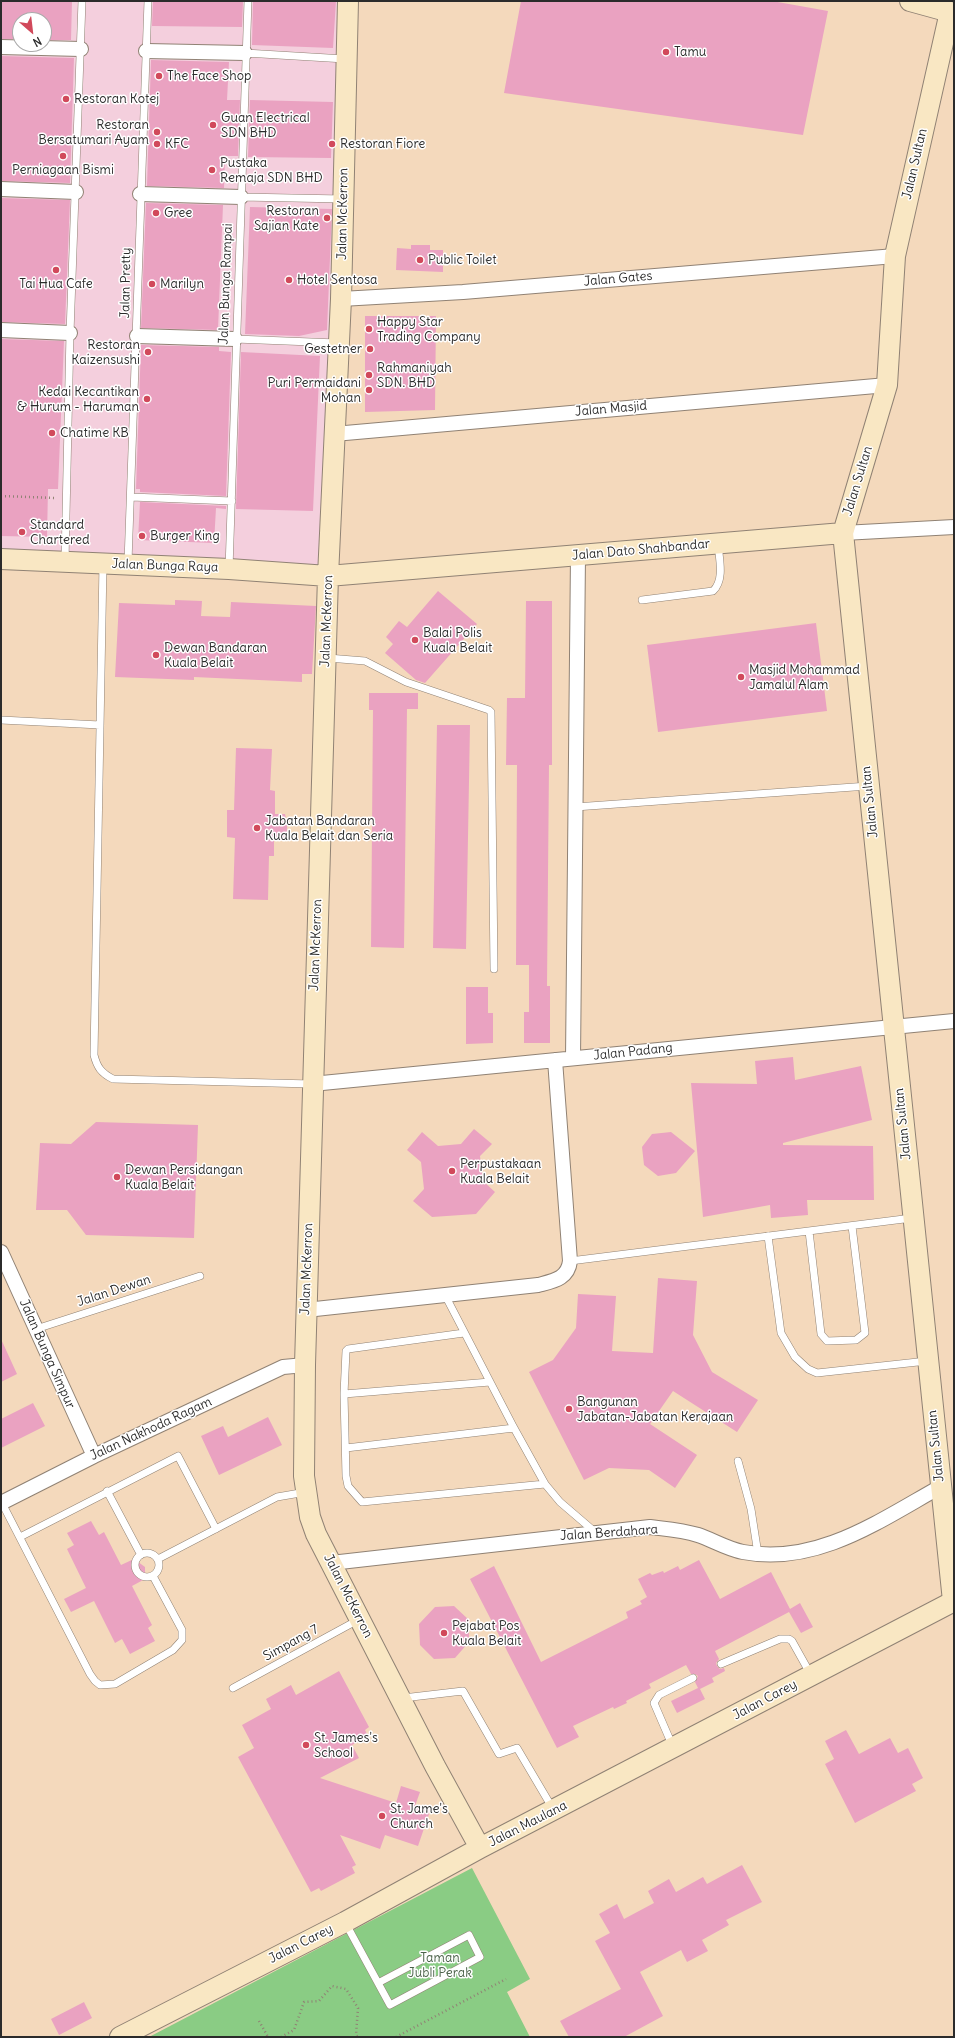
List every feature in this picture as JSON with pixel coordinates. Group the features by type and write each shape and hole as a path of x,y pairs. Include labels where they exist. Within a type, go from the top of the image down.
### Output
{"street":[{"name":"Jalan McKerron","path":"348,1 340,343 334,434 328,576 312,1084 305,1365 304,1447 306,1492 313,1526 331,1563 480,1848"},
{"path":"910,1 952,13"},
{"name":"Jalan Sultan","path":"952,13 895,256 888,384 843,533 912,1218 940,1487 954,1601"},
{"path":"1,47 81,49"},
{"path":"146,51 245,53"},
{"path":"1,188 76,192"},
{"path":"140,194 241,197"},
{"name":"Jalan Gates","path":"341,299 463,292 895,256"},
{"path":"1,330 70,333"},
{"path":"137,336 235,339"},
{"name":"Jalan Masjid","path":"334,434 888,384"},
{"name":"Jalan Dato Shahbandar","path":"328,576 843,533 954,527"},
{"path":"573,1058 578,555"},
{"name":"Jalan Bunga Raya","path":"1,559 229,569 328,576"},
{"name":"Jalan Padang","path":"312,1084 954,1021"},
{"path":"306,1310 538,1285 554,1281 563,1276 569,1270 570,1261 555,1060"},
{"name":"Jalan Bunga Simpur","path":"1,1252 94,1456"},
{"name":"Jalan Nakhoda Ragam","path":"2,1503 94,1456 283,1367 305,1365"},
{"name":"Jalan Berdahara","path":"331,1563 650,1527 672,1529 698,1535 742,1552 785,1555 809,1551 834,1543 862,1530 940,1487"},
{"name":"Jalan Carey","path":"576,1799 954,1601"},
{"name":"Jalan Maulana","path":"480,1848 576,1799"},
{"name":"Jalan Carey","path":"120,2037 144,2028 345,1922 480,1848"}],"lane":[{"path":"65,562 70,333 82,1"},
{"name":"Jalan Pretty","path":"128,565 148,1"},
{"name":"Jalan Bunga Rampai","path":"229,569 232,501 235,339 248,1"},
{"path":"245,53 346,59"},
{"path":"241,197 343,199"},
{"path":"235,339 340,343"},
{"path":"131,497 232,501"},
{"path":"642,600 713,591 718,587 720,580 718,544"},
{"path":"103,564 94,1055 97,1065 103,1074 113,1079 312,1084"},
{"path":"326,658 365,661 406,682 489,710 491,712 494,970"},
{"path":"1,720 100,725"},
{"path":"575,807 868,786"},
{"path":"570,1261 912,1218"},
{"path":"809,1231 821,1334 827,1341 856,1340 864,1334 852,1226"},
{"path":"768,1236 781,1333 795,1357 808,1369 817,1373 927,1361"},
{"name":"Jalan Dewan","path":"36,1329 200,1276"},
{"path":"445,1295 514,1428 545,1484 560,1502 595,1532"},
{"path":"464,1333 348,1349 346,1351 344,1394 346,1476 348,1486 362,1502 545,1484"},
{"path":"344,1394 490,1382"},
{"path":"346,1448 514,1428"},
{"path":"20,1537 107,1491 178,1456 216,1529"},
{"path":"738,1461 751,1509 758,1554"},
{"path":"107,1491 141,1555"},
{"path":"158,1559 276,1497 306,1492"},
{"path":"2,1503 90,1674 100,1685 115,1684 173,1650 182,1640 182,1630 153,1576"},
{"path":"153,1576 141,1576 135,1569 135,1561 141,1555 148,1553 158,1559"},
{"path":"153,1576 158,1570 158,1559"},
{"name":"Simpang 7","path":"233,1688 360,1619"},
{"path":"721,1664 785,1638 792,1641 811,1675"},
{"path":"673,1748 654,1703 659,1695 693,1678"},
{"path":"401,1699 463,1690 499,1754 517,1748 554,1811"},
{"path":"345,1922 378,1983 390,2005 480,1957 469,1935 378,1983"}],"path":[{"path":"1,496 67,498"},
{"path":"396,2037 506,1980"},
{"path":"281,2037 294,2030 304,2002 319,2001 332,1986 346,1990 358,2008 356,2035 358,2037"},
{"path":"259,2021 268,2037"}],"shaded area":[{"path":"1,1 348,1 328,576 1,561"}],"green space":[{"name":"Taman Jubli Perak","path":"472,1868 530,1979 507,1992 530,2037 149,2037"}],"building":[{"path":"1,1 72,1 71,40 52,40 52,12 12,12 12,39 1,39"},
{"path":"153,1 243,1 242,27 152,26"},
{"path":"253,1 336,1 333,48 252,45"},
{"name":"Tamu","path":"521,1 772,1 828,11 803,135 504,93"},
{"path":"1,56 74,58 70,183 1,181"},
{"path":"151,60 229,62 227,100 240,100 238,156 225,156 224,188 147,186"},
{"path":"250,100 333,102 331,158 248,157"},
{"path":"1,198 70,200 65,324 1,322"},
{"path":"146,203 223,205 218,330 141,328"},
{"name":"Hotel Sentosa","path":"250,207 332,209 327,330 299,336 245,334"},
{"name":"Public Toilet","path":"411,245 430,245 430,250 443,250 443,272 396,270 397,248 411,249"},
{"path":"365,316 436,316 435,410 365,412"},
{"path":"1,339 64,341 58,489 48,489 47,537 1,536"},
{"path":"141,345 219,347 219,351 231,352 226,496 140,492 140,489 136,489"},
{"path":"241,352 320,356 313,511 236,509"},
{"path":"140,502 226,506 226,509 216,508 214,543 138,540"},
{"name":"Balai Polis Kuala Belait","path":"438,591 477,624 425,683 416,680 385,653 393,644 386,637 399,621 407,627"},
{"path":"175,600 202,601 201,616 230,617 231,602 316,606 312,674 302,674 302,682 194,677 194,680 115,677 119,603 175,605"},
{"path":"526,601 552,601 552,765 549,765 547,986 550,986 550,1043 524,1043 524,1012 529,1012 529,965 516,965 517,765 506,765 507,698 525,698"},
{"path":"816,623 827,711 658,732 647,645"},
{"path":"369,693 418,693 418,709 407,709 404,948 371,947 373,710 369,710"},
{"path":"437,725 470,725 466,949 433,948"},
{"name":"Jabatan Bandaran Kuala Belait dan Seria","path":"236,748 272,749 270,790 275,791 275,814 285,814 287,832 283,839 274,838 274,856 269,856 268,900 233,899 235,838 227,837 227,810 234,810"},
{"path":"466,987 488,987 488,1013 493,1013 493,1043 466,1044"},
{"path":"793,1057 795,1080 861,1066 872,1120 783,1143 783,1145 873,1146 874,1200 807,1200 808,1215 771,1218 770,1205 703,1217 691,1083 757,1084 755,1061"},
{"name":"Dewan Persidangan Kuala Belait","path":"96,1122 198,1125 194,1238 86,1235 67,1210 36,1210 40,1143 71,1144"},
{"name":"Perpustakaan Kuala Belait","path":"474,1129 492,1144 480,1156 483,1181 495,1192 476,1214 432,1217 413,1201 424,1189 421,1162 407,1150 422,1132 438,1146 461,1144"},
{"path":"671,1132 695,1151 676,1173 658,1176 644,1165 642,1147 652,1134"},
{"path":"658,1278 697,1281 693,1335 712,1372 758,1400 737,1432 673,1391 650,1424 697,1455 675,1488 649,1470 609,1468 584,1480 529,1372 553,1360 576,1328 578,1294 616,1296 612,1351 653,1353"},
{"path":"1,1339 17,1374 1,1382"},
{"path":"33,1403 45,1426 1,1448 1,1419"},
{"path":"268,1417 282,1445 219,1475 201,1436 223,1426 228,1437"},
{"path":"91,1521 99,1535 104,1532 121,1565 134,1559 145,1567 145,1579 132,1586 152,1625 148,1628 155,1641 130,1654 122,1639 115,1643 94,1601 71,1612 64,1599 86,1588 67,1549 74,1545 67,1533"},
{"path":"699,1560 720,1599 771,1572 790,1609 800,1603 813,1627 801,1633 789,1612 715,1651 719,1659 716,1663 717,1666 720,1669 724,1668 725,1671 712,1678 714,1682 700,1689 705,1699 677,1713 671,1701 698,1688 695,1682 698,1676 691,1674 686,1665 649,1684 651,1688 626,1701 627,1703 614,1709 613,1707 573,1726 579,1737 557,1748 470,1579 494,1566 541,1662 628,1618 626,1612 642,1604 640,1601 647,1597 638,1579 650,1573 652,1575 663,1571 664,1573 678,1566 680,1570"},
{"name":"Pejabat Pos Kuala Belait","path":"454,1606 469,1620 469,1642 455,1658 434,1659 420,1645 419,1624 435,1607"},
{"name":"St. James's School","path":"339,1671 369,1727 365,1730 368,1736 352,1745 359,1758 320,1778 396,1803 401,1786 420,1792 415,1806 430,1811 418,1846 385,1835 380,1849 340,1835 356,1865 352,1867 355,1873 321,1891 319,1888 311,1892 238,1757 254,1748 242,1725 271,1709 266,1699 291,1685 296,1695"},
{"path":"846,1730 859,1754 890,1738 898,1753 908,1748 923,1778 912,1784 916,1791 855,1823 825,1764 834,1759 825,1741"},
{"path":"742,1865 762,1902 726,1920 729,1925 702,1940 708,1951 687,1962 681,1950 640,1972 663,2016 624,2037 569,2037 560,2021 621,1989 595,1941 610,1933 599,1914 617,1904 624,1919 654,1903 648,1891 669,1879 676,1892 703,1877 707,1884"},
{"path":"84,2002 92,2018 59,2035 51,2019"}],"place":[{"name":"Tamu","path":"666,52"},
{"name":"The Face Shop","path":"159,76"},
{"name":"Restoran Kotej","path":"66,99"},
{"name":"Guan Electrical SDN BHD","path":"213,125"},
{"name":"Restoran Bersatumari Ayam","path":"157,132"},
{"name":"KFC","path":"157,144"},
{"name":"Restoran Fiore","path":"332,144"},
{"name":"Perniagaan Bismi","path":"63,156"},
{"name":"Pustaka Remaja SDN BHD","path":"212,170"},
{"name":"Gree","path":"156,213"},
{"name":"Restoran Sajian Kate","path":"327,218"},
{"name":"Public Toilet","path":"420,260"},
{"name":"Tai Hua Cafe","path":"56,270"},
{"name":"Hotel Sentosa","path":"289,280"},
{"name":"Marilyn","path":"152,284"},
{"name":"Happy Star Trading Company","path":"369,329"},
{"name":"Gestetner","path":"370,349"},
{"name":"Restoran Kaizensushi","path":"148,352"},
{"name":"Rahmaniyah SDN. BHD","path":"369,375"},
{"name":"Puri Permaidani Mohan","path":"369,390"},
{"name":"Kedai Kecantikan & Hurum - Haruman","path":"147,399"},
{"name":"Chatime KB","path":"52,433"},
{"name":"Standard Chartered","path":"22,532"},
{"name":"Burger King","path":"142,536"},
{"name":"Balai Polis Kuala Belait","path":"415,640"},
{"name":"Dewan Bandaran Kuala Belait","path":"156,655"},
{"name":"Masjid Mohammad Jamalul Alam","path":"741,677"},
{"name":"Jabatan Bandaran Kuala Belait dan Seria","path":"257,828"},
{"name":"Perpustakaan Kuala Belait","path":"452,1171"},
{"name":"Dewan Persidangan Kuala Belait","path":"117,1177"},
{"name":"Bangunan Jabatan-Jabatan Kerajaan","path":"569,1409"},
{"name":"Pejabat Pos Kuala Belait","path":"444,1633"},
{"name":"St. James's School","path":"306,1745"},
{"name":"St. Jame's Church","path":"382,1816"}]}
